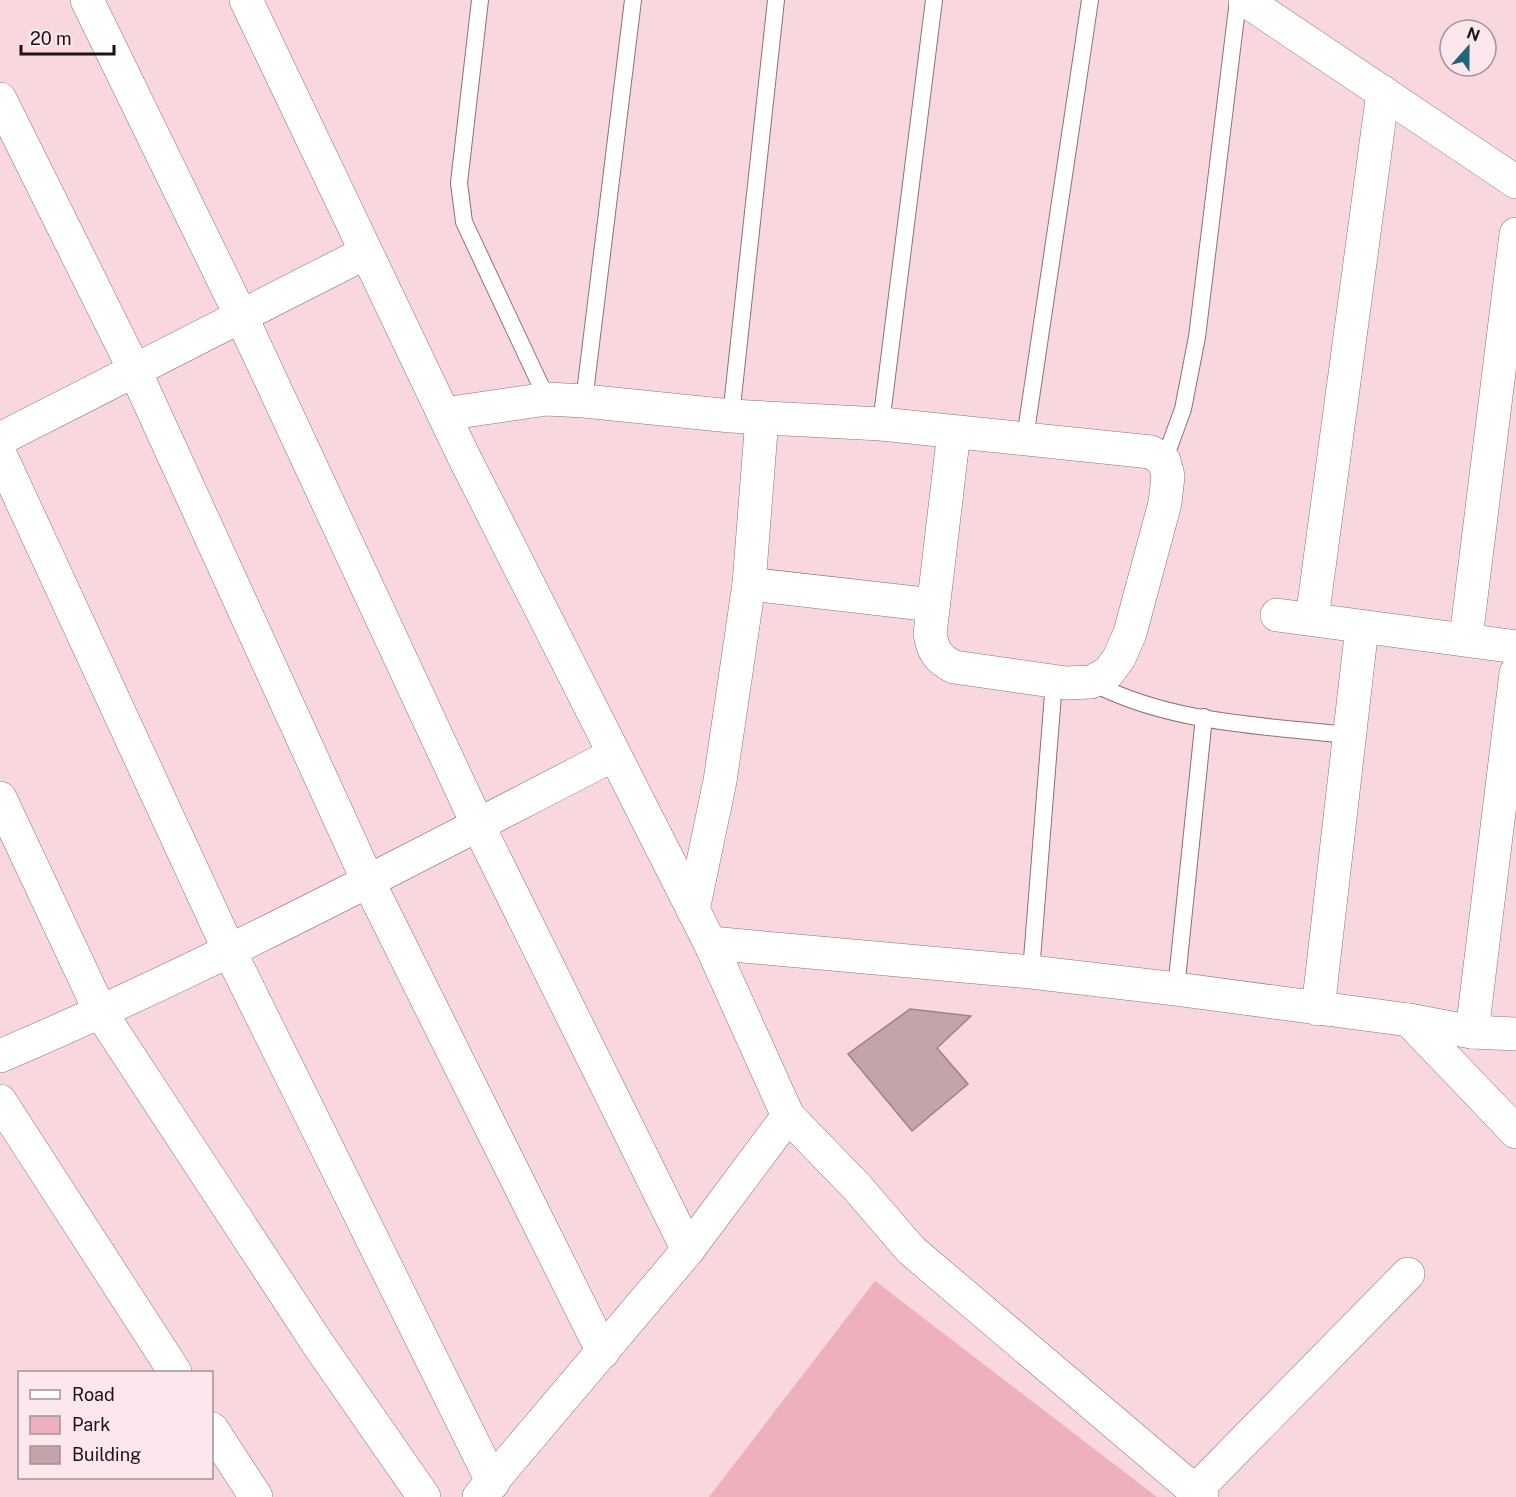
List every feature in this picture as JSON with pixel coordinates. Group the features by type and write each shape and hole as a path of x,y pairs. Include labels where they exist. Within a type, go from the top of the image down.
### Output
{"street":[{"path":"87,0 241,316 478,825 688,1250"},
{"path":"246,0 444,414 613,755 710,943 788,1116 856,1186 911,1250 1199,1494 1408,1274"},
{"path":"1245,0 1516,182"},
{"path":"1312,619 1383,92"},
{"path":"0,99 135,371 368,881 603,1352"},
{"path":"1466,638 1516,234"},
{"path":"0,438 366,253"},
{"path":"444,414 547,399 747,417 881,424 1151,452 1164,461 1168,476 1166,503 1130,633 1119,658 1108,673 1091,682 1054,682 954,668 940,659 932,648 930,634 954,432"},
{"path":"693,910 720,781 749,585 747,417"},
{"path":"0,454 229,950 486,1490 688,1250 788,1116"},
{"path":"749,585 933,605"},
{"path":"1277,615 1466,638 1516,647"},
{"path":"1318,1009 1362,627"},
{"path":"1472,1032 1516,673"},
{"path":"0,1056 101,1013 368,881 613,755"},
{"path":"0,798 101,1013 318,1344 424,1497"},
{"path":"710,943 1031,972 1176,988 1409,1020 1472,1032 1516,1034"},
{"path":"1409,1020 1516,1132"},
{"path":"0,1101 174,1371"},
{"path":"213,1431 256,1497"}],"lane":[{"path":"480,0 459,183 464,222 547,399"},
{"path":"584,401 633,0"},
{"path":"747,417 776,0"},
{"path":"881,424 934,0"},
{"path":"1025,438 1090,0"},
{"path":"1164,461 1183,409 1197,337 1238,0"},
{"path":"1031,972 1054,682"},
{"path":"1091,682 1122,699 1203,717 1349,735"},
{"path":"1176,988 1203,717"}],"green space":[{"path":"875,1281 1157,1497 709,1497"}],"building":[{"path":"910,1009 971,1016 937,1048 968,1084 912,1131 848,1054"}]}
